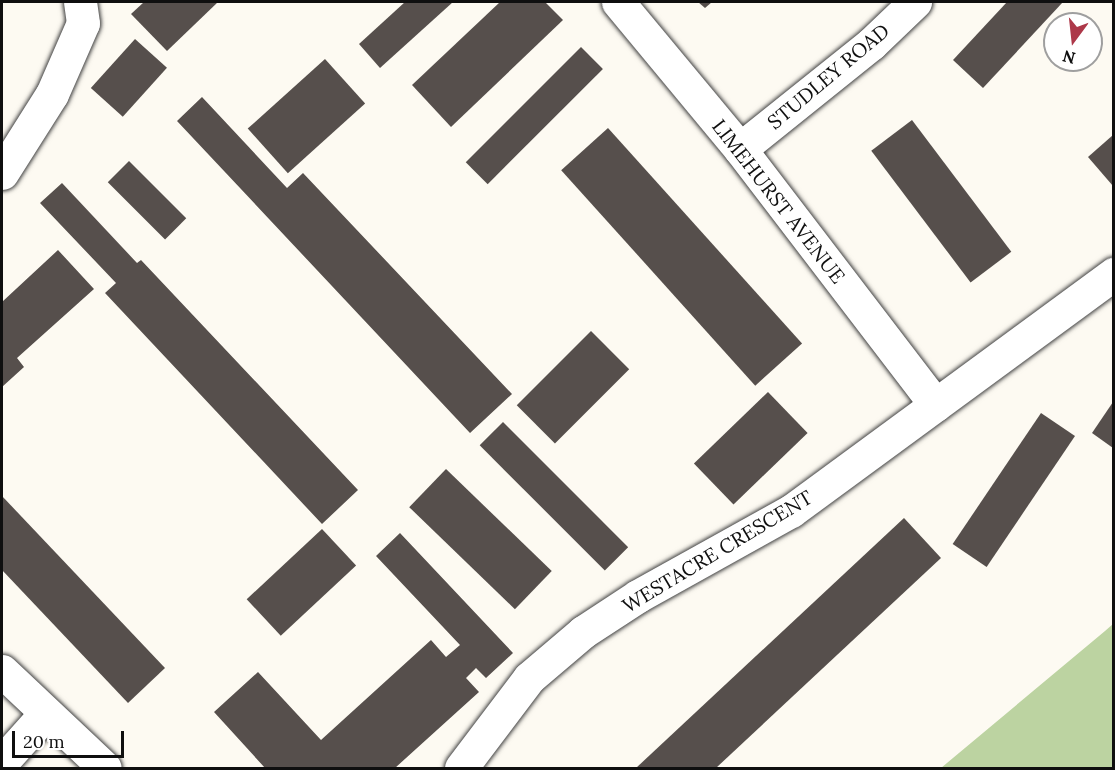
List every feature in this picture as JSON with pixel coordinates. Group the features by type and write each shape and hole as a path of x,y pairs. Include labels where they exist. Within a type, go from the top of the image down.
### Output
{"street":[{"path":"2,173 52,94 83,22 80,2"},
{"name":"LIMEHURST AVENUE","path":"618,2 740,149 936,405"},
{"name":"STUDLEY ROAD","path":"740,149 871,44 915,2"},
{"name":"WESTACRE CRESCENT","path":"461,768 529,678 583,632 638,596 791,511 1113,274"},
{"path":"2,671 45,714 105,768"},
{"path":"2,762 45,714"}],"green space":[{"path":"1113,624 1113,768 941,768 1105,631"}],"building":[{"path":"144,2 218,2 167,51 131,14"},
{"path":"405,2 453,2 380,68 359,44"},
{"path":"500,2 545,2 563,20 451,127 412,85"},
{"path":"698,2 712,2 705,8"},
{"path":"1007,2 1063,2 1054,12 1043,12 1043,24 983,88 953,60"},
{"path":"135,39 167,68 123,117 91,88"},
{"path":"581,47 603,69 488,184 466,162"},
{"path":"325,59 365,104 288,173 248,129"},
{"path":"202,97 287,188 303,173 512,394 470,433 177,121"},
{"path":"912,120 1011,252 971,282 871,151"},
{"path":"608,128 802,344 755,386 561,170"},
{"path":"1113,135 1113,186 1088,157"},
{"path":"129,161 186,218 165,239 108,182"},
{"path":"62,183 137,263 141,260 358,490 322,524 105,293 116,283 40,203"},
{"path":"58,250 94,289 17,358 24,367 2,387 2,302"},
{"path":"591,331 629,369 555,443 517,405"},
{"path":"768,392 808,433 734,505 694,464"},
{"path":"1113,402 1113,448 1092,433"},
{"path":"1041,413 1075,436 987,567 953,544"},
{"path":"503,422 628,547 605,570 480,445"},
{"path":"446,469 552,571 515,609 409,507"},
{"path":"2,496 165,668 128,703 2,570"},
{"path":"904,518 941,558 716,768 636,768"},
{"path":"322,529 356,566 281,636 247,599"},
{"path":"400,533 513,653 486,678 476,668 466,678 479,692 395,768 265,768 214,712 258,672 321,740 431,640 446,657 460,645 376,556"}]}
